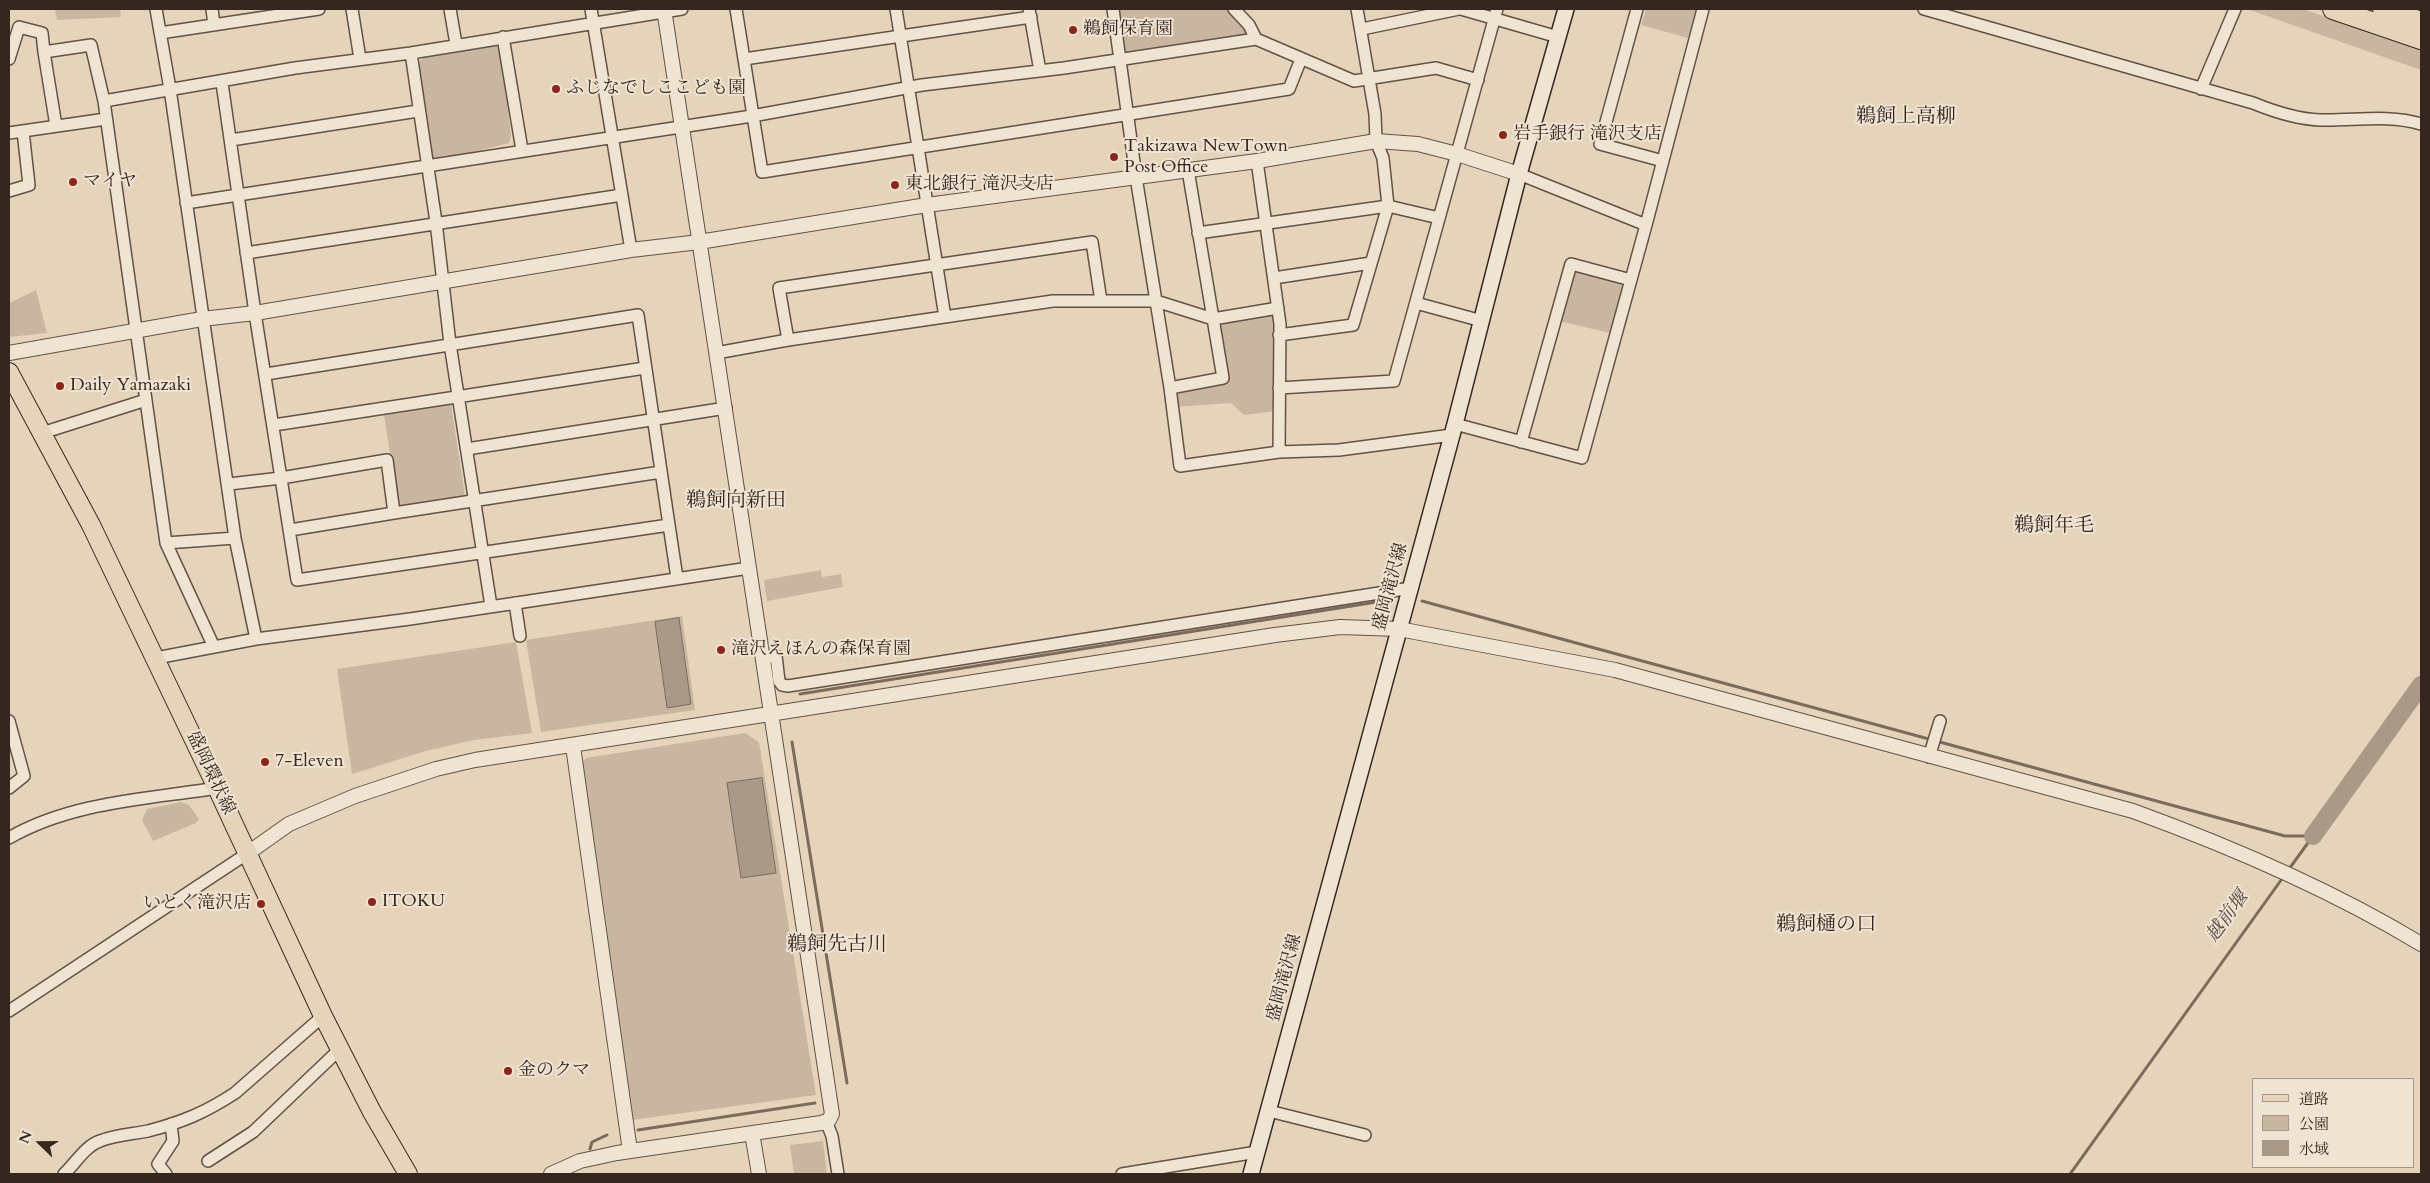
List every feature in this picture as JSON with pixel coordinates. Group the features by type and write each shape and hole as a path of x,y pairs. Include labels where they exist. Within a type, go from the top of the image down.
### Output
{"highway":[{"path":"2333,9 2421,39"},
{"path":"2384,9 2421,22"}],"main road":[{"name":"盛岡滝沢線","path":"1251,1174 1454,430 1519,174 1566,9"},
{"name":"盛岡環状線","path":"9,372 91,525 156,658 323,1016 372,1112 408,1174"}],"street":[{"path":"156,9 170,89 235,538 256,639"},
{"path":"212,9 214,25"},
{"path":"160,33 319,9"},
{"path":"352,9 360,59"},
{"path":"450,9 456,44"},
{"path":"591,9 631,250"},
{"path":"104,101 170,89 222,83 295,68 411,52 664,10 682,9"},
{"path":"736,9 762,172 1288,89 1301,59"},
{"path":"896,9 945,317"},
{"path":"1112,9 1136,177 1170,388 1180,466 1279,452 1340,450 1454,430 1521,442 1582,458 1703,9"},
{"path":"1234,9 1249,24 1256,39"},
{"path":"1280,335 1353,325 1388,206 1383,158 1376,141 1375,114 1368,80 1362,28 1357,9"},
{"path":"1362,28 1454,9 1496,13 1558,37"},
{"path":"1637,9 1600,144 1663,161"},
{"path":"1924,9 2005,30 2116,66 2253,103 2288,117 2320,120 2388,118 2421,124"},
{"path":"2201,90 2235,9"},
{"path":"551,1174 580,1161 630,1151 821,1123 829,1120 832,1114 664,10"},
{"path":"744,59 901,38 1030,13 1040,71"},
{"path":"1279,388 1394,381 1496,13"},
{"path":"9,59 20,27 42,33 56,126"},
{"path":"502,37 522,150"},
{"path":"186,203 752,116 910,88 1256,39 1354,81 1436,68 1478,80"},
{"path":"44,52 91,45 104,101 166,544 214,648"},
{"path":"411,52 418,112 436,222 450,344 492,606"},
{"path":"222,83 255,313 297,580 669,525"},
{"path":"231,140 418,112"},
{"path":"9,133 106,119"},
{"path":"9,191 29,185 23,131"},
{"path":"9,353 62,342 202,319 255,313 631,250 699,242 927,205 1257,161 1376,141 1418,144 1457,154 1519,174 1646,225"},
{"path":"1257,161 1278,308 1280,335 1279,452"},
{"path":"1170,388 1223,378 1188,170"},
{"path":"246,253 436,222 622,195"},
{"path":"1198,233 1388,206 1439,218"},
{"path":"788,340 779,288 1092,242 1101,301"},
{"path":"1274,278 1371,263"},
{"path":"1521,442 1571,264 1631,280"},
{"path":"716,353 788,340 1053,301 1156,301 1213,319 1278,308"},
{"path":"1416,303 1482,321"},
{"path":"266,374 638,315 677,578"},
{"path":"274,426 645,368"},
{"path":"42,433 146,400"},
{"path":"467,449 726,408"},
{"path":"228,484 281,478 387,460 394,513"},
{"path":"290,530 661,472"},
{"path":"166,544 235,538"},
{"path":"156,658 256,639 749,568"},
{"path":"763,658 776,656 779,681 782,685 788,686 1411,588"},
{"path":"515,603 520,636"},
{"path":"9,1011 289,824 355,796 401,781 475,760 1275,635 1340,627 1399,629 1615,670 1932,746 2133,811 2204,837 2286,873 2421,944"},
{"path":"9,721 24,776 9,788"},
{"path":"1932,746 1940,721"},
{"path":"573,746 630,1151"},
{"path":"9,838 35,826 99,806 217,788"},
{"path":"64,1174 88,1148 99,1141 194,1117 235,1093 323,1016"},
{"path":"208,1160 254,1132 340,1048"},
{"path":"1269,1111 1365,1135"},
{"path":"821,1123 828,1126 832,1136 838,1174"},
{"path":"166,1174 158,1164 173,1141 171,1124"},
{"path":"752,1133 759,1174"},
{"path":"1122,1174 1257,1152"}],"green space":[{"path":"55,9 120,9 121,17 57,20"},
{"path":"1116,9 1229,9 1245,26 1249,36 1132,53 1122,51"},
{"path":"1646,9 1696,9 1688,38 1641,25"},
{"path":"2247,9 2303,9 2421,50 2421,70"},
{"path":"493,43 501,49 511,136 509,143 438,161 429,159 419,70 420,61 426,56"},
{"path":"1578,269 1625,282 1610,333 1559,321 1572,272"},
{"path":"36,290 47,333 9,337 9,303"},
{"path":"1276,311 1275,411 1244,415 1231,403 1175,407 1173,390 1225,380 1216,321"},
{"path":"451,404 465,496 398,506 384,415"},
{"path":"821,570 822,577 841,574 843,587 767,601 764,580"},
{"path":"682,616 695,710 541,732 526,640"},
{"path":"516,642 532,733 474,740 426,751 352,774 337,669"},
{"path":"745,733 759,742 816,1095 632,1120 581,764 586,758"},
{"path":"181,802 189,805 199,819 196,823 153,841 142,820 147,809"},
{"path":"823,1141 827,1174 794,1174 790,1145"}],"water":[{"path":"679,618 691,704 667,708 655,622"},
{"path":"762,778 776,873 741,878 727,783"}],"waterway":[{"path":"800,694 1389,600"},
{"path":"1422,601 2285,836 2313,836 2289,869"},
{"name":"越前堰","path":"2313,836 2421,685"},
{"path":"792,742 847,1083"},
{"name":"越前堰","path":"2070,1174 2284,876"},
{"path":"638,1130 815,1103"},
{"path":"590,1149 592,1142 607,1135"}],"place":[{"name":"鵜飼保育園","path":"1073,30"},
{"name":"ふじなでしここども園","path":"556,89"},
{"name":"岩手銀行 滝沢支店","path":"1503,135"},
{"name":"Takizawa NewTown Post Office","path":"1114,157"},
{"name":"マイヤ","path":"73,182"},
{"name":"東北銀行 滝沢支店","path":"895,185"},
{"name":"Daily Yamazaki","path":"60,386"},
{"name":"滝沢えほんの森保育園","path":"721,650"},
{"name":"7-Eleven","path":"265,762"},
{"name":"ITOKU","path":"372,902"},
{"name":"いとく滝沢店","path":"261,904"},
{"name":"金のクマ","path":"508,1071"}],"district":[{"name":"鵜飼上高柳","path":"1906,117"},
{"name":"鵜飼向新田","path":"736,501"},
{"name":"鵜飼年毛","path":"2054,526"},
{"name":"鵜飼樋の口","path":"1826,925"},
{"name":"鵜飼先古川","path":"837,945"}]}
